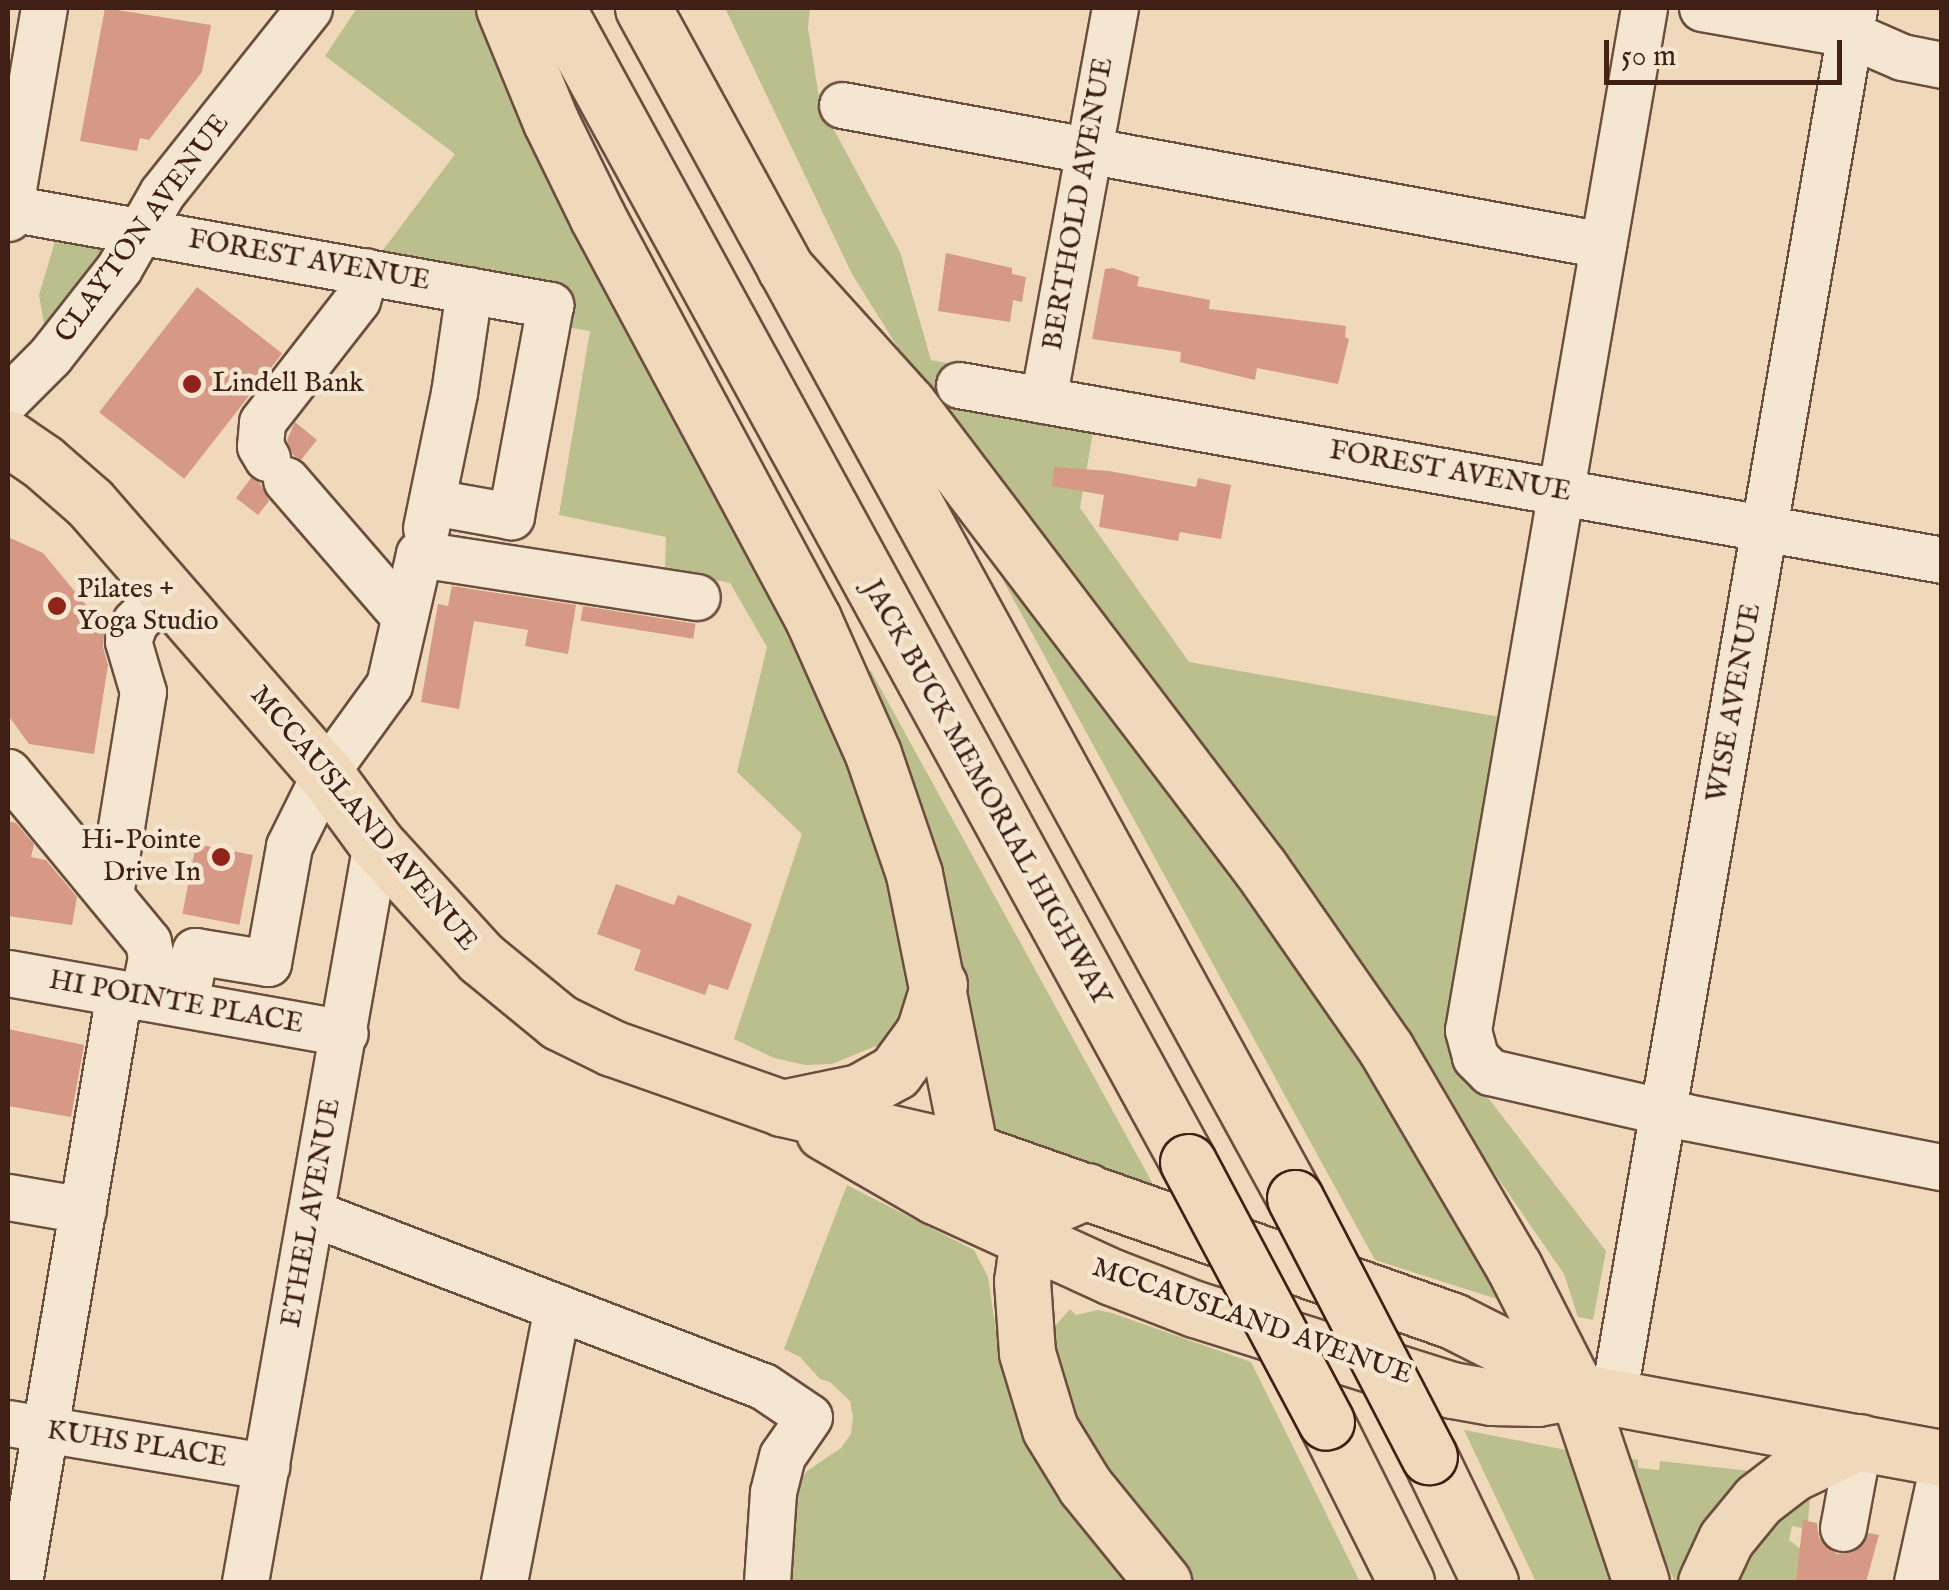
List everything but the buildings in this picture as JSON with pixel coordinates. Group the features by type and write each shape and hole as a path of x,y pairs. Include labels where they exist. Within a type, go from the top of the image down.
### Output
{"main road":[{"path":"504,8 551,122 598,218 843,682 874,754 914,874 970,1151 998,1200 1028,1240"},
{"name":"JACK BUCK MEMORIAL HIGHWAY","path":"557,8 1188,1162 1406,1582"},
{"path":"643,8 1294,1198 1490,1582"},
{"path":"785,268 908,404 1331,965 1595,1394 1641,1582"},
{"name":"MCCAUSLAND AVENUE","path":"8,438 90,503 324,772 376,843 481,958 558,1022 612,1048 782,1108 970,1151 1453,1321 1595,1394"},
{"path":"782,1108 860,1092 895,1072 924,1032 939,984"},
{"name":"MCCAUSLAND AVENUE","path":"782,1108 914,1184 1028,1240 1195,1309 1452,1390 1492,1397 1595,1394 1942,1458"},
{"path":"1087,1191 1052,1206 1028,1240 1022,1281 1026,1353 1050,1429 1085,1486 1164,1582"},
{"path":"1706,1582 1726,1539 1758,1500 1793,1473 1859,1442"}],"street":[{"path":"8,213 44,8"},
{"name":"CLAYTON AVENUE","path":"8,398 50,356 96,297 162,193 309,8"},
{"name":"BERTHOLD AVENUE","path":"1044,400 1114,8"},
{"path":"1644,8 1559,492 1560,518 1468,1030 1476,1057 1490,1072 1663,1112 1942,1167"},
{"path":"1702,8 1852,21 1902,57 1942,65"},
{"name":"WISE AVENUE","path":"1595,1394 1663,1112 1852,21"},
{"path":"842,105 1603,245"},
{"name":"FOREST AVENUE","path":"8,213 140,230 550,305 511,516 433,502"},
{"path":"366,271 357,300 262,422 260,446 402,614"},
{"path":"149,998 195,951 268,963 289,846 324,772 386,690 433,502 469,290"},
{"name":"FOREST AVENUE","path":"959,385 1942,560"},
{"path":"418,554 697,597"},
{"path":"110,896 143,692 128,640 135,622 167,590"},
{"path":"8,772 148,942 151,957 149,998 83,1210 27,1427 19,1582"},
{"name":"ETHEL AVENUE","path":"244,1582 376,843"},
{"name":"HI POINTE PLACE","path":"8,973 344,1033"},
{"path":"8,1197 83,1210"},
{"path":"312,1213 763,1386 809,1417 793,1436 777,1474 766,1545 767,1582"},
{"path":"504,1582 557,1308"},
{"name":"KUHS PLACE","path":"27,1427 266,1466"},
{"path":"1843,1528 1859,1442"},
{"path":"1918,1582 1942,1468"}],"green space":[{"path":"357,8 476,8 522,117 772,590 862,795 904,930 910,971 904,1009 885,1047 876,1046 832,1064 805,1065 774,1058 734,1039 802,834 737,772 767,647 730,583 665,569 666,537 559,515 590,331 560,326 377,258 455,154 325,56"},
{"path":"725,8 810,8 808,28 820,104 900,252 931,360 952,364 1094,426 1080,508 1189,662 1511,719 1472,1077 1606,1251 1593,1320 1578,1317 1564,1274 1431,1081 1378,988 938,412 852,274"},
{"path":"56,238 112,248 45,329 39,295"},
{"path":"993,562 1007,567 1340,1014 1460,1216 1500,1300 1375,1260"},
{"path":"871,671 1154,1186 989,1130 860,675"},
{"path":"847,1185 974,1250 988,1277 1001,1365 1032,1449 1131,1582 793,1582 790,1541 798,1484 807,1471 841,1448 851,1434 853,1417 850,1401 830,1382 820,1379 800,1357 784,1349"},
{"path":"1070,1309 1076,1315 1098,1310 1112,1313 1251,1362 1360,1582 1185,1582 1079,1445 1052,1351 1056,1325"},
{"path":"1464,1430 1572,1451 1616,1582 1536,1582"},
{"path":"1618,1457 1638,1460 1638,1468 1659,1470 1660,1461 1750,1471 1756,1479 1684,1582 1675,1582"},
{"path":"1810,1498 1808,1521 1803,1521 1802,1528 1792,1526 1789,1540 1802,1550 1796,1582 1725,1582 1748,1533"}],"place":[{"name":"Lindell Bank","path":"192,384"},
{"name":"Pilates + Yoga Studio","path":"57,606"},
{"name":"Hi-Pointe Drive In","path":"221,857"}]}
